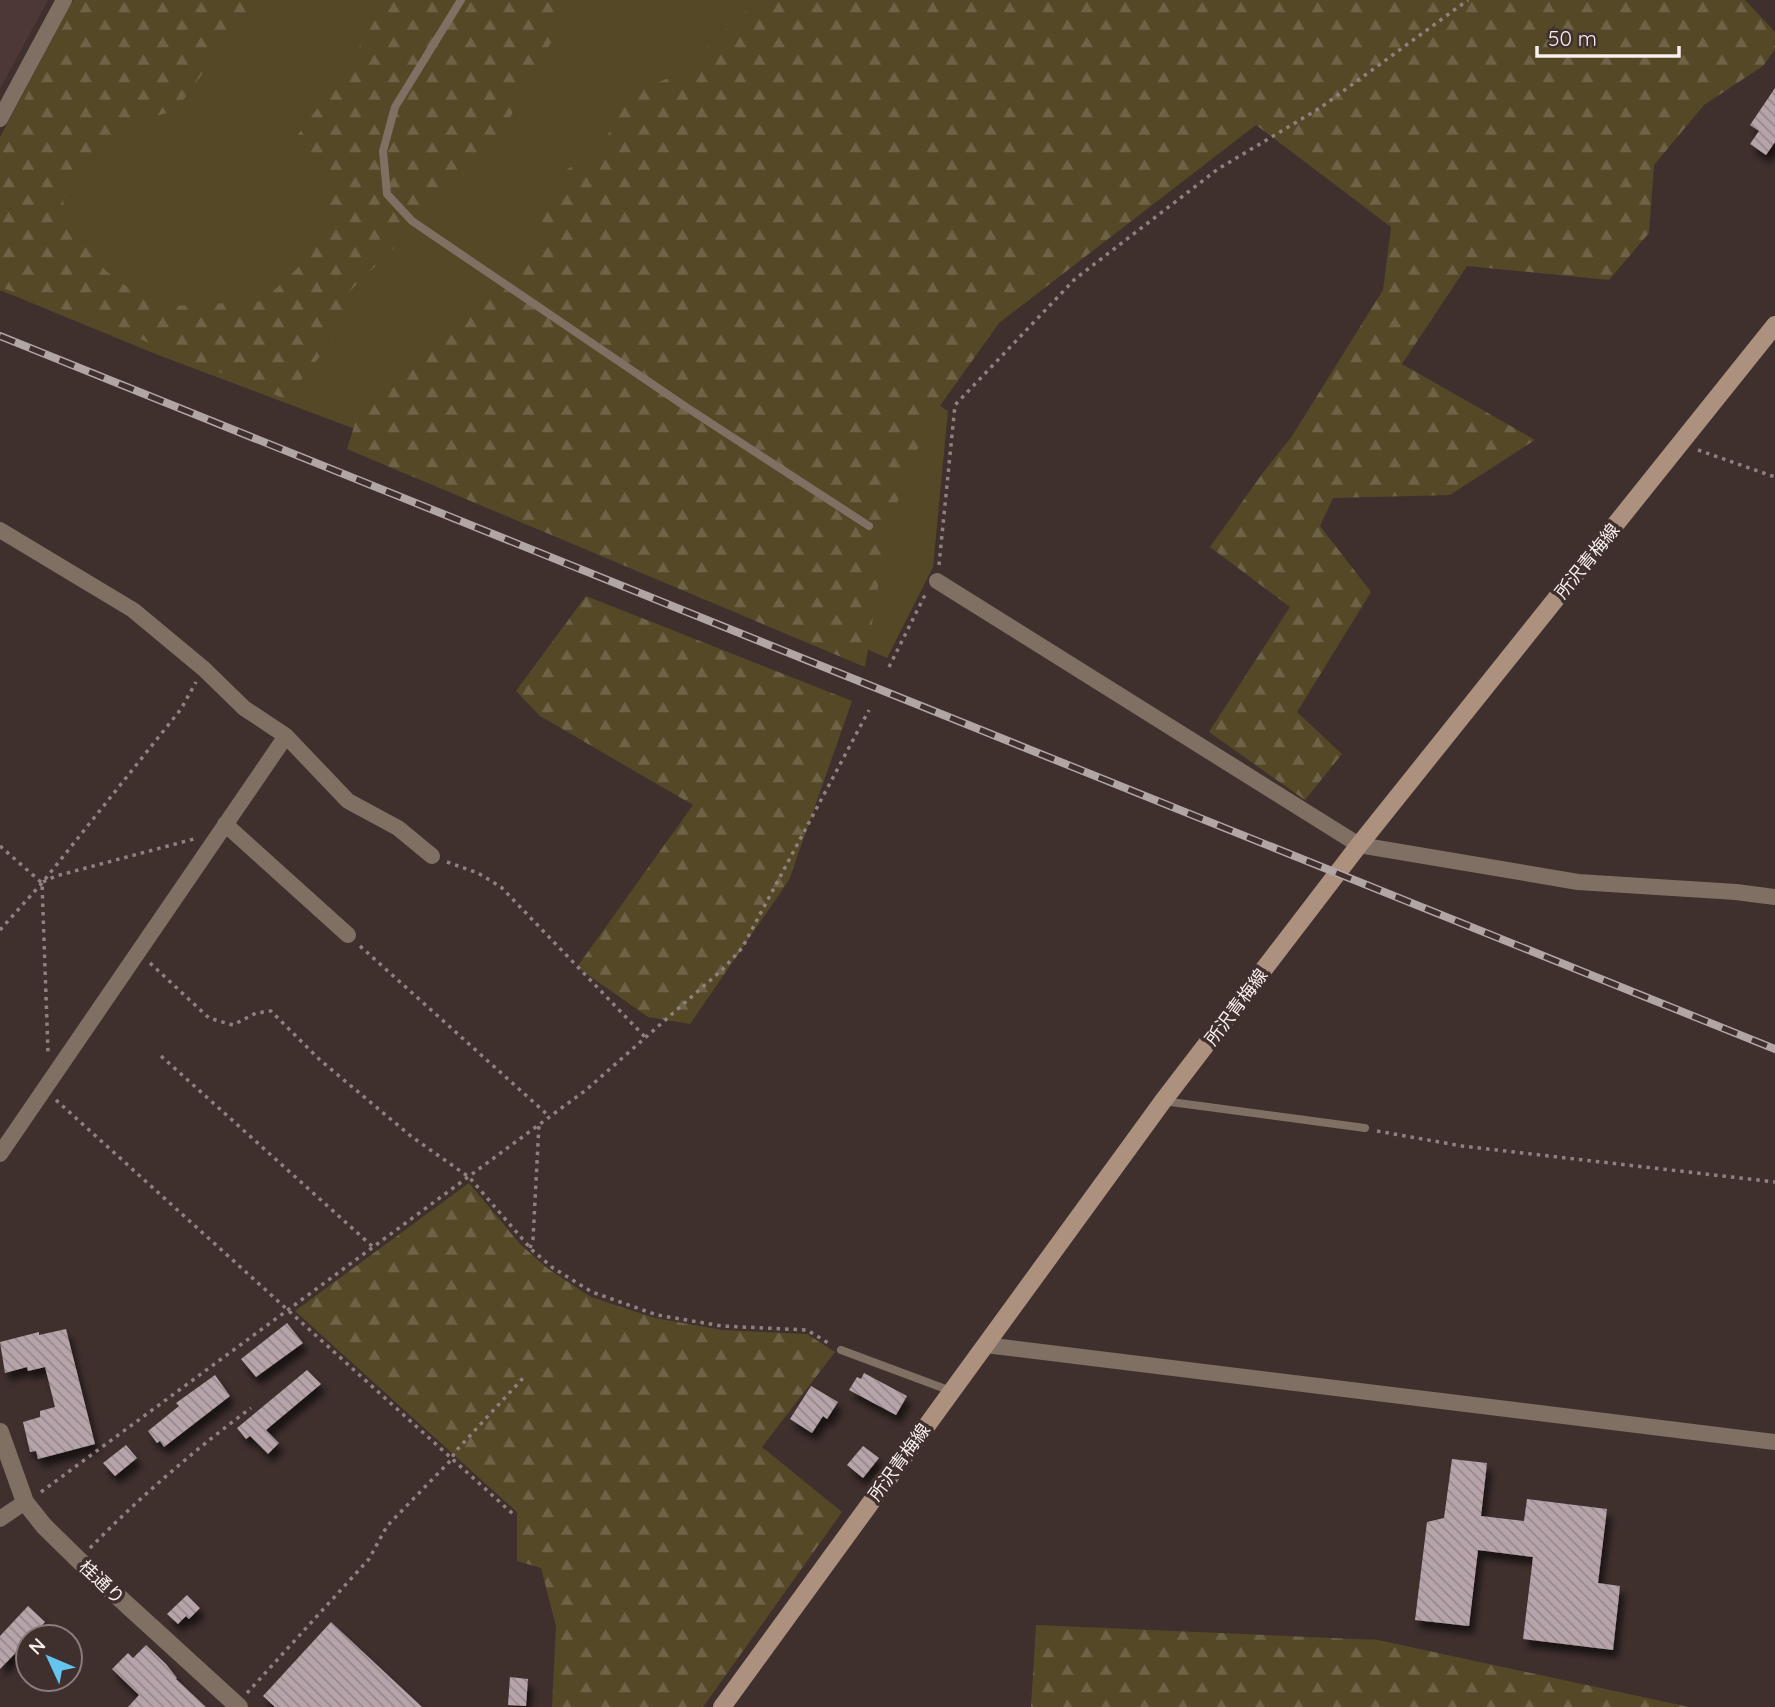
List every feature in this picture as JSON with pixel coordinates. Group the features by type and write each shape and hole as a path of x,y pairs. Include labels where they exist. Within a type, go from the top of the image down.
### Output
{"main road":[{"name":"所沢青梅線","path":"722,1707 1164,1101 1359,845 1775,325"}],"street":[{"path":"0,119 64,0"},
{"path":"0,530 133,610 204,669 244,708 286,736 348,801 398,828 432,856"},
{"path":"937,581 1359,845 1578,882 1775,897"},
{"path":"0,1154 286,736"},
{"path":"225,824 348,935"},
{"path":"985,1345 1775,1442"},
{"name":"桂通り","path":"0,1433 24,1503 80,1561 233,1705"},
{"path":"0,1519 24,1503"}],"lane":[{"path":"461,0 394,107 383,151 387,194 412,221 686,407 869,526"},
{"path":"1164,1101 1365,1128"},
{"path":"841,1350 951,1391"}],"path":[{"path":"888,667 928,589 937,581 955,405 1075,278 1218,169 1320,108 1468,0"},
{"path":"1681,444 1775,477"},
{"path":"0,930 42,883 181,709 204,669"},
{"path":"24,1503 586,1090 723,969 741,948 869,710"},
{"path":"42,883 55,876 191,839 213,841"},
{"path":"0,846 42,883 47,1086 513,1514"},
{"path":"432,856 478,873 501,887 645,1037"},
{"path":"348,935 549,1116"},
{"path":"137,952 209,1018 233,1025 256,1013 271,1011 320,1060 412,1137 469,1177 530,1248 553,1268 592,1293 657,1315 722,1326 807,1330 841,1350"},
{"path":"162,1056 372,1246"},
{"path":"530,1248 533,1239 539,1123"},
{"path":"1365,1128 1462,1146 1775,1182"},
{"path":"233,1705 369,1559 387,1526 452,1459 454,1453 524,1377"},
{"path":"80,1561 122,1516 195,1451 251,1408"}],"shaded area":[{"path":"0,0 48,0 0,89"}],"green space":[{"path":"73,0 1215,0 872,361 948,411 933,567 887,658 591,527 368,434 158,355 0,290 0,137"},
{"path":"78,0 257,0 175,111 133,122 94,152 63,200 68,226 106,271 154,307 263,301 302,264 333,224 324,174 294,140 343,72 386,0 574,0 489,156 350,291 331,343 285,399 101,323 0,287 0,144"},
{"path":"758,0 1745,0 1775,32 1775,49 1763,66 1704,105 1654,165 1649,233 1609,280 1467,266 1402,364 1535,440 1450,495 1333,498 1320,526 1371,592 1297,712 1342,754 1305,800 1209,732 1290,607 1210,547 1292,436 1383,290 1391,227 1256,125 999,323 927,424 887,531 865,667 347,449 357,417 377,387 399,385 422,350 485,283 544,251 540,227 562,172 597,153 632,93 676,75"},
{"path":"586,596 852,701 789,880 690,1024 648,1017 577,967 693,805 540,716 516,691"},
{"path":"469,1183 520,1244 547,1268 591,1297 655,1318 722,1330 807,1334 835,1352 762,1447 842,1512 703,1707 552,1707 556,1626 541,1568 517,1561 517,1512 295,1311"},
{"path":"1036,1625 1378,1640 1689,1707 1031,1707"}],"building":[{"path":"1775,88 1775,142 1766,155 1750,144 1759,131 1750,125"},
{"path":"287,1323 303,1343 256,1377 241,1359"},
{"path":"66,1329 95,1444 38,1459 36,1451 30,1452 23,1422 40,1417 40,1411 55,1407 45,1367 28,1371 27,1367 5,1373 0,1342 39,1332 39,1335"},
{"path":"307,1370 321,1384 266,1430 279,1443 268,1454 250,1436 246,1439 237,1428"},
{"path":"864,1373 907,1396 896,1415 849,1390 857,1377 861,1379"},
{"path":"215,1375 230,1396 164,1447 160,1441 157,1443 148,1431 179,1406 176,1403"},
{"path":"811,1386 838,1402 827,1419 823,1416 812,1433 790,1419"},
{"path":"126,1445 137,1458 115,1476 103,1463"},
{"path":"863,1446 879,1458 863,1478 847,1465"},
{"path":"1452,1459 1487,1463 1481,1516 1524,1521 1527,1499 1607,1509 1598,1583 1620,1586 1613,1650 1523,1639 1533,1557 1478,1550 1469,1626 1415,1620 1427,1522 1444,1518"},
{"path":"187,1595 200,1608 189,1619 186,1616 178,1624 167,1614"},
{"path":"28,1606 45,1622 14,1623 14,1654 0,1669 0,1636"},
{"path":"331,1622 422,1707 275,1707 263,1696"},
{"path":"146,1645 206,1707 128,1707 139,1695 112,1669 128,1653 133,1658"},
{"path":"510,1677 528,1679 526,1706 508,1705"}],"railway":[{"path":"0,336 1775,1049"}]}
